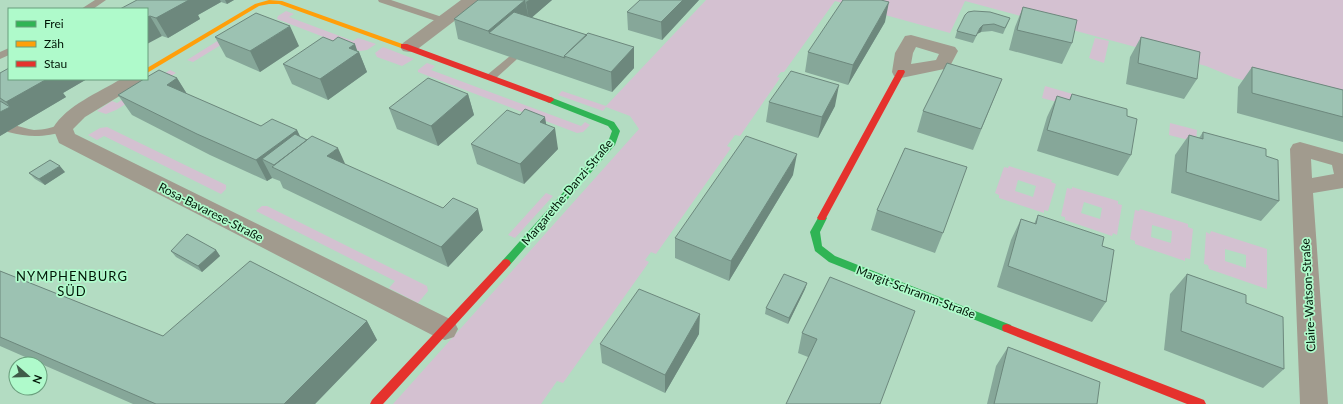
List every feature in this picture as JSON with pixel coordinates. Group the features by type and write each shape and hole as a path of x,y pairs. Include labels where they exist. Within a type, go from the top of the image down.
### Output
{"street":[{"path":"148,70 257,5 269,1 280,2 410,47 472,0"},
{"name":"Margarethe-Danzi-Straße","path":"376,404 472,301 612,143 616,131 611,124 603,120 410,47"},
{"name":"Margit-Schramm-Straße","path":"901,72 815,232 818,248 832,259 1200,404"},
{"path":"63,128 78,113 132,80"},
{"name":"Rosa-Bavarese-Straße","path":"63,128 63,134 66,138 445,329"},
{"name":"Claire-Watson-Straße","path":"1314,404 1300,149 1342,161 1343,172"},
{"path":"1302,187 1343,180"}],"lane":[{"path":"88,8 102,0"},
{"path":"382,0 445,21"},
{"path":"491,77 513,58"},
{"path":"12,129 33,135 43,134 63,128"}],"shaded area":[{"path":"706,0 1343,0 1343,106 1235,78 1206,66 965,1 950,33 835,1 784,72 781,72 777,77 780,78 740,136 735,135 727,146 731,148 656,254 651,252 645,260 649,262 563,383 557,381 541,404 393,404 639,129 630,116 606,107 603,111 558,95 562,91 606,106"},
{"path":"286,11 294,14 289,17 353,41 358,38 376,44 367,50 360,51 277,19 278,16"},
{"path":"257,23 193,62 187,60 243,25"},
{"path":"1095,38 1109,41 1104,63 1089,58"},
{"path":"383,47 414,59 402,66 377,57 375,53"},
{"path":"427,63 435,66 431,70 581,126 585,122 590,125 583,132 577,133 418,72 418,70"},
{"path":"170,70 176,73 116,110 106,114 97,111 112,101 117,103"},
{"path":"1045,86 1114,106 1112,117 1042,98"},
{"path":"1170,123 1197,130 1196,142 1169,135"},
{"path":"107,127 226,185 226,189 221,194 104,136 97,140 88,135 100,128"},
{"path":"1009,166 1052,180 1051,182 1056,184 1048,211 1044,210 1044,213 999,198 999,195 995,193 1004,167 1008,168","holes":["1018,180 1036,186 1033,197 1015,191"]},
{"path":"1072,187 1118,201 1118,204 1122,205 1117,235 1113,233 1112,236 1065,220 1065,217 1061,216 1067,188 1072,189","holes":["1084,202 1102,208 1100,219 1081,213"]},
{"path":"546,193 553,196 515,238 508,235"},
{"path":"262,206 267,206 427,286 428,291 418,303 389,288 395,281 256,211"},
{"path":"1140,209 1188,224 1188,227 1193,229 1190,259 1185,258 1185,261 1135,244 1135,241 1130,239 1135,210 1139,211","holes":["1152,225 1172,231 1171,243 1151,237"]},
{"path":"1211,231 1267,249 1267,289 1209,269 1208,265 1204,264 1206,232 1210,234","holes":["1225,249 1246,255 1246,268 1225,261"]}],"building":[{"path":"137,0 189,0 156,18 148,17 148,8 122,8"},
{"path":"478,0 525,0 488,31 454,19"},
{"path":"640,0 683,0 661,22 627,12"},
{"path":"843,0 881,0 889,2 853,65 808,52"},
{"path":"1023,7 1077,20 1072,43 1017,30"},
{"path":"514,12 587,35 564,56 565,58 489,33"},
{"path":"968,12 990,12 1010,18 1005,28 994,24 983,25 976,36 957,31 965,15"},
{"path":"256,13 290,26 250,51 215,37"},
{"path":"588,33 634,47 611,72 564,56"},
{"path":"323,37 333,41 338,37 355,44 349,48 359,52 320,79 283,64"},
{"path":"1141,37 1200,52 1197,79 1138,63"},
{"path":"947,63 1002,79 981,129 923,111"},
{"path":"1252,67 1343,90 1343,117 1252,93"},
{"path":"8,69 8,80 45,80 6,102 0,98 0,73"},
{"path":"159,70 177,78 167,85 261,126 272,119 297,130 256,160 197,134 118,95 142,80 148,80 148,76"},
{"path":"791,71 839,85 822,117 769,102"},
{"path":"428,78 468,94 431,126 389,108"},
{"path":"1072,94 1127,109 1127,116 1137,119 1131,155 1047,130 1057,96 1070,100"},
{"path":"0,101 10,107 0,112"},
{"path":"525,109 545,117 540,122 555,128 520,164 471,144 507,110 520,115"},
{"path":"1203,132 1266,149 1266,156 1278,160 1279,201 1186,172 1189,135 1203,139"},
{"path":"295,134 307,140 274,165 262,159"},
{"path":"312,136 338,148 327,156 443,208 453,198 478,209 441,247 272,167"},
{"path":"746,136 797,154 731,261 675,238"},
{"path":"905,148 967,167 943,233 877,210"},
{"path":"50,160 60,166 39,179 29,173"},
{"path":"1038,215 1104,237 1102,246 1114,250 1106,302 1008,266 1021,219 1036,224"},
{"path":"187,234 216,250 198,266 171,251"},
{"path":"250,261 367,321 284,404 156,404 48,358 48,356 44,356 0,337 0,271 163,336"},
{"path":"784,274 807,283 789,318 766,308"},
{"path":"1187,274 1246,295 1246,303 1283,317 1284,369 1181,331"},
{"path":"830,277 915,311 880,404 786,404 817,339 802,333"},
{"path":"639,289 700,314 665,375 600,344"},
{"path":"1008,347 1100,382 1097,404 994,404"}],"traffic: fast":[{"path":"506,263 612,143 616,131 611,124 550,100"},
{"path":"822,218 815,232 818,248 832,259 1007,328"}],"traffic: slow":[{"path":"148,70 257,5 269,2 280,2 404,46"}],"traffic: jam":[{"path":"404,46 550,100"},
{"path":"822,218 901,72"},
{"path":"376,404 506,263"},
{"path":"1007,328 1200,404"}],"district":[{"name":"NYMPHENBURG SÜD","path":"72,284"}]}
